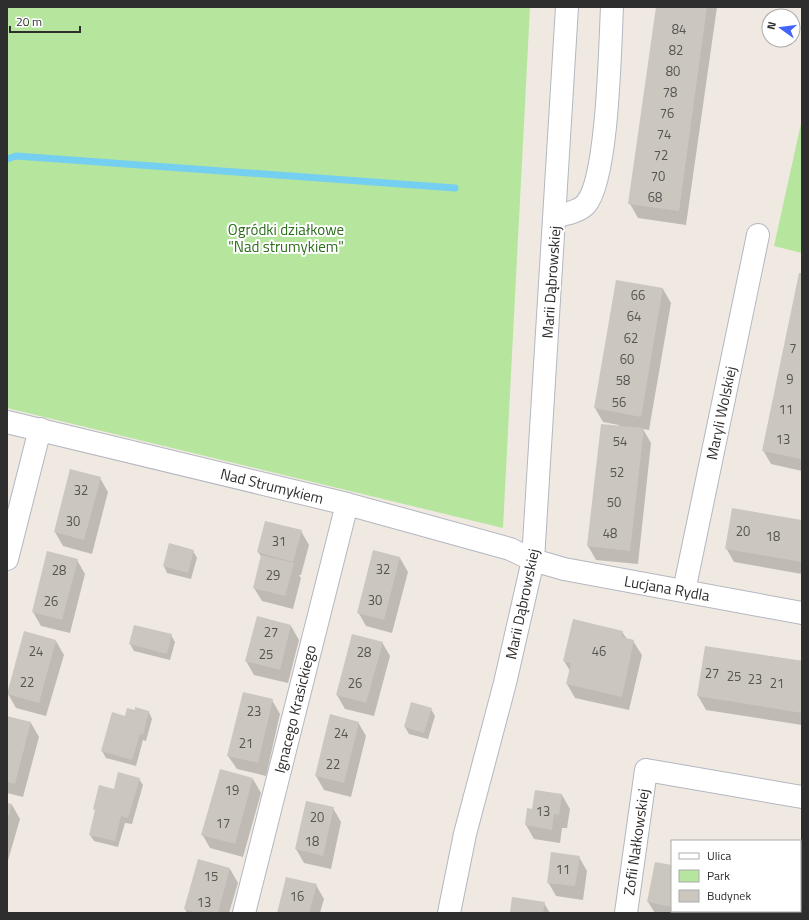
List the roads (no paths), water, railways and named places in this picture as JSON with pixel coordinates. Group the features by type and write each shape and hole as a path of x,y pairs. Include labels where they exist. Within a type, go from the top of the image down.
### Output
{"street":[{"name":"Marii Dąbrowskiej","path":"449,913 465,834 505,683 533,560 567,7"},
{"name":"Marii Dąbrowskiej","path":"555,216 585,206 593,195 602,148 605,121 612,7"},
{"name":"Maryli Wolskiej","path":"684,591 758,235"},
{"name":"Nad Strumykiem","path":"7,422 347,504 510,549 533,560"},
{"path":"7,559 40,429"},
{"name":"Ignacego Krasickiego","path":"244,913 347,504"},
{"name":"Lucjana Rydla","path":"533,560 564,569 802,613"},
{"name":"Zofii Nałkowskiej","path":"626,913 646,770 802,797"}],"waterway":[{"path":"7,159 16,156 455,188"}],"park label":[{"name":"Ogródki działkowe \"Nad strumykiem\"","path":"286,238"}]}
